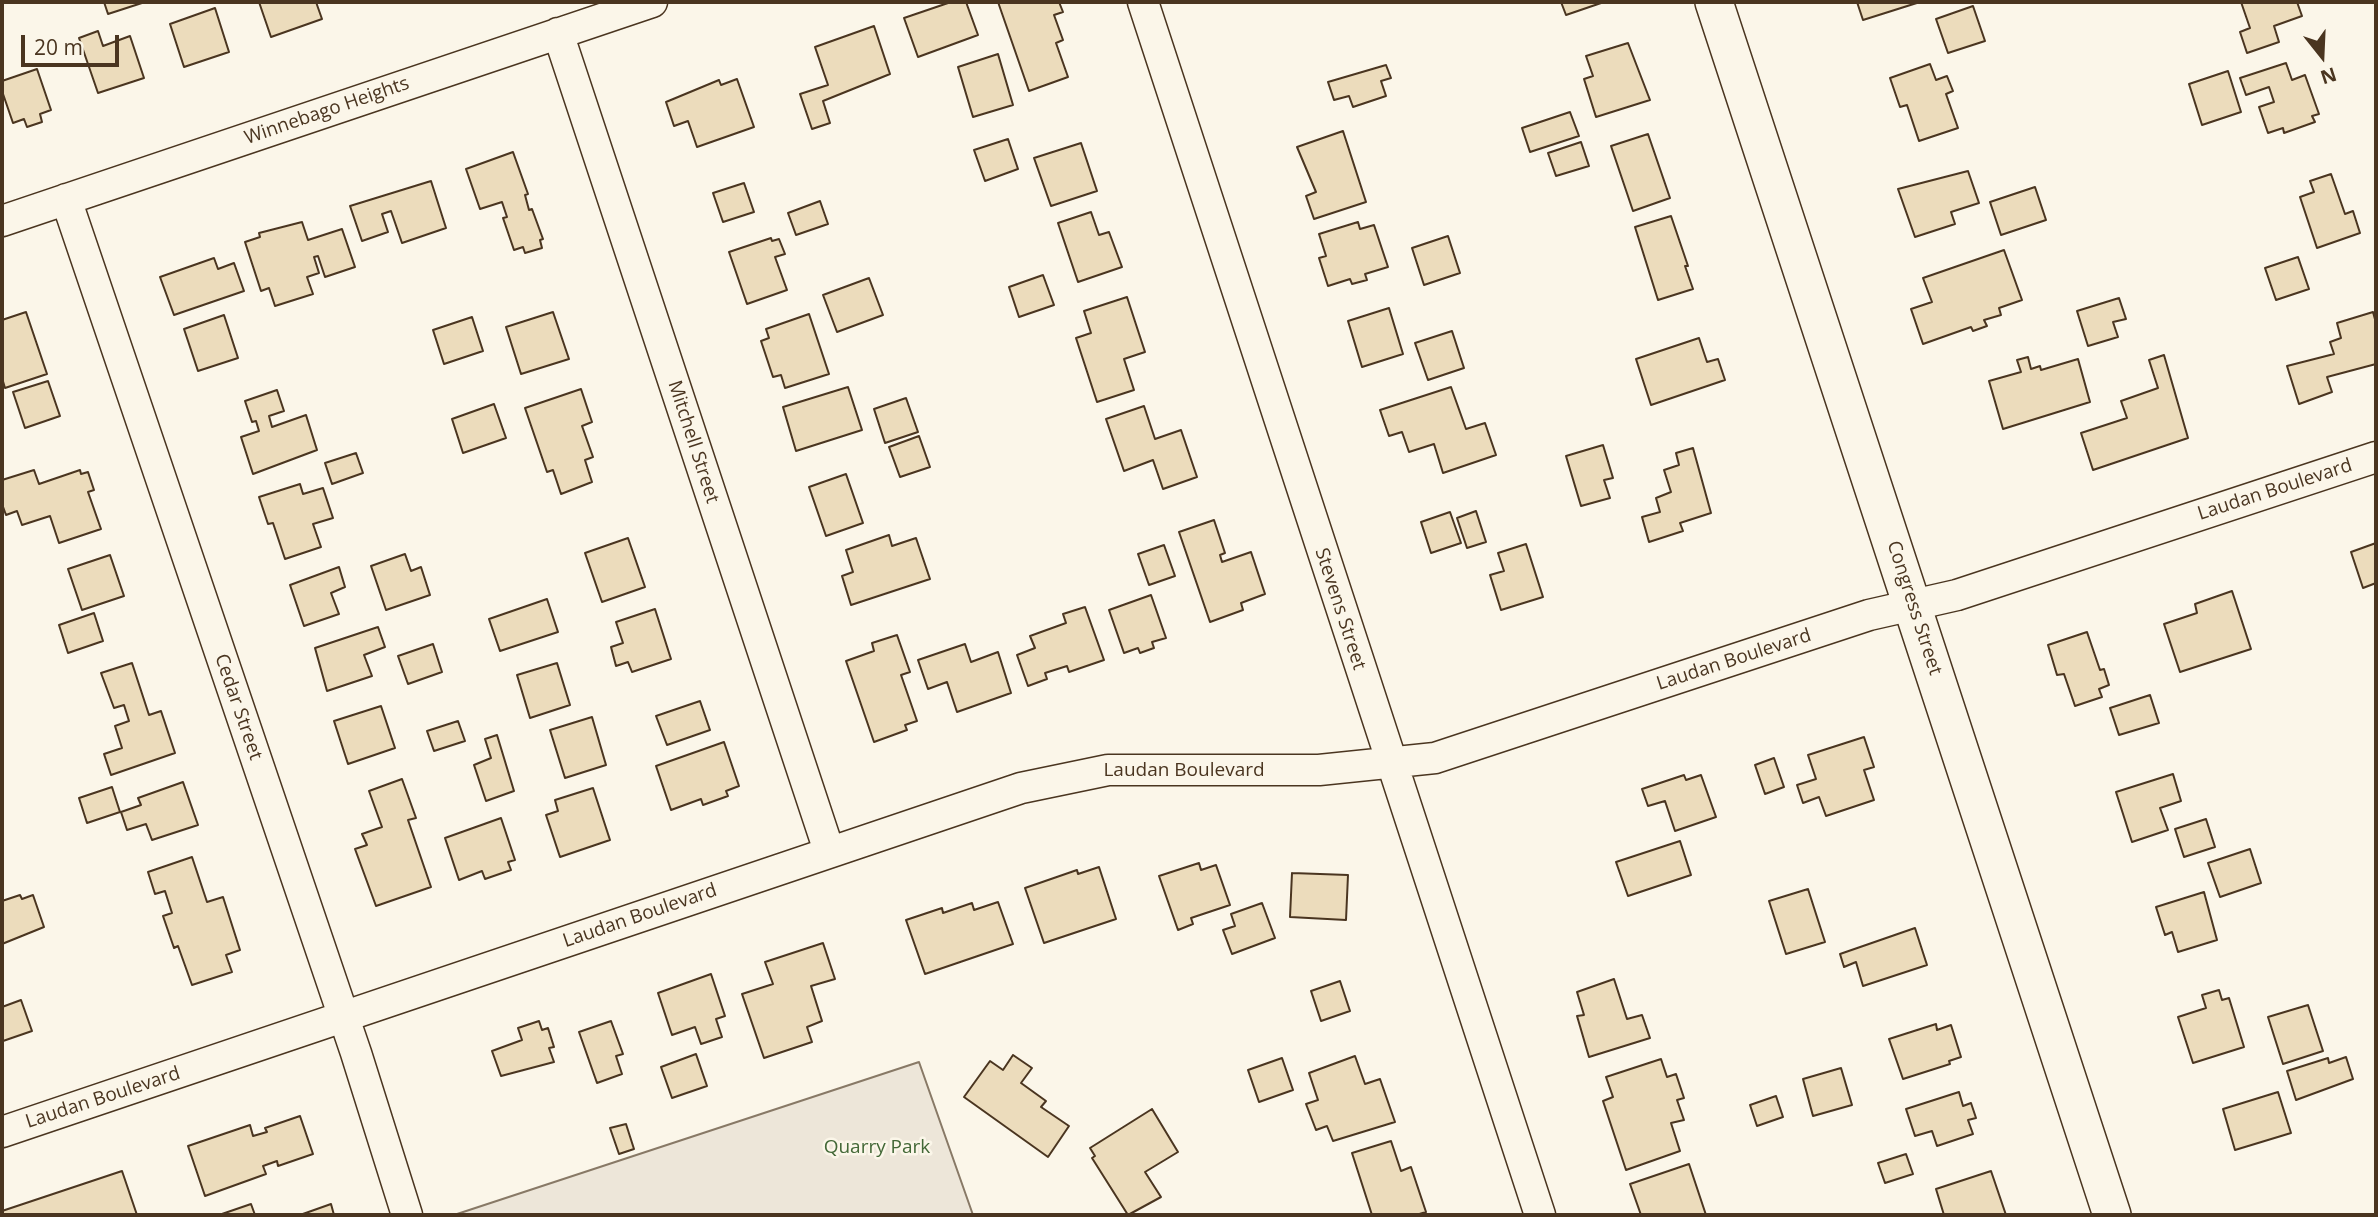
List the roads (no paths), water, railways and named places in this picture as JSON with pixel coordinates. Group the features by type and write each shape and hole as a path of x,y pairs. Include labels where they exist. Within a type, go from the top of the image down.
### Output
{"street":[{"name":"Winnebago Heights","path":"2,221 652,2"},
{"name":"Stevens Street","path":"1143,2 1540,1215"},
{"name":"Congress Street","path":"1714,2 2112,1215"},
{"name":"Mitchell Street","path":"558,33 829,851"},
{"name":"Cedar Street","path":"66,199 407,1215"},
{"name":"Laudan Boulevard","path":"2,1132 1021,788 1108,769 1319,770 1435,758 1869,615 1956,595 2376,457"}],"park label":[{"name":"Quarry Park","path":"877,1148"}]}
